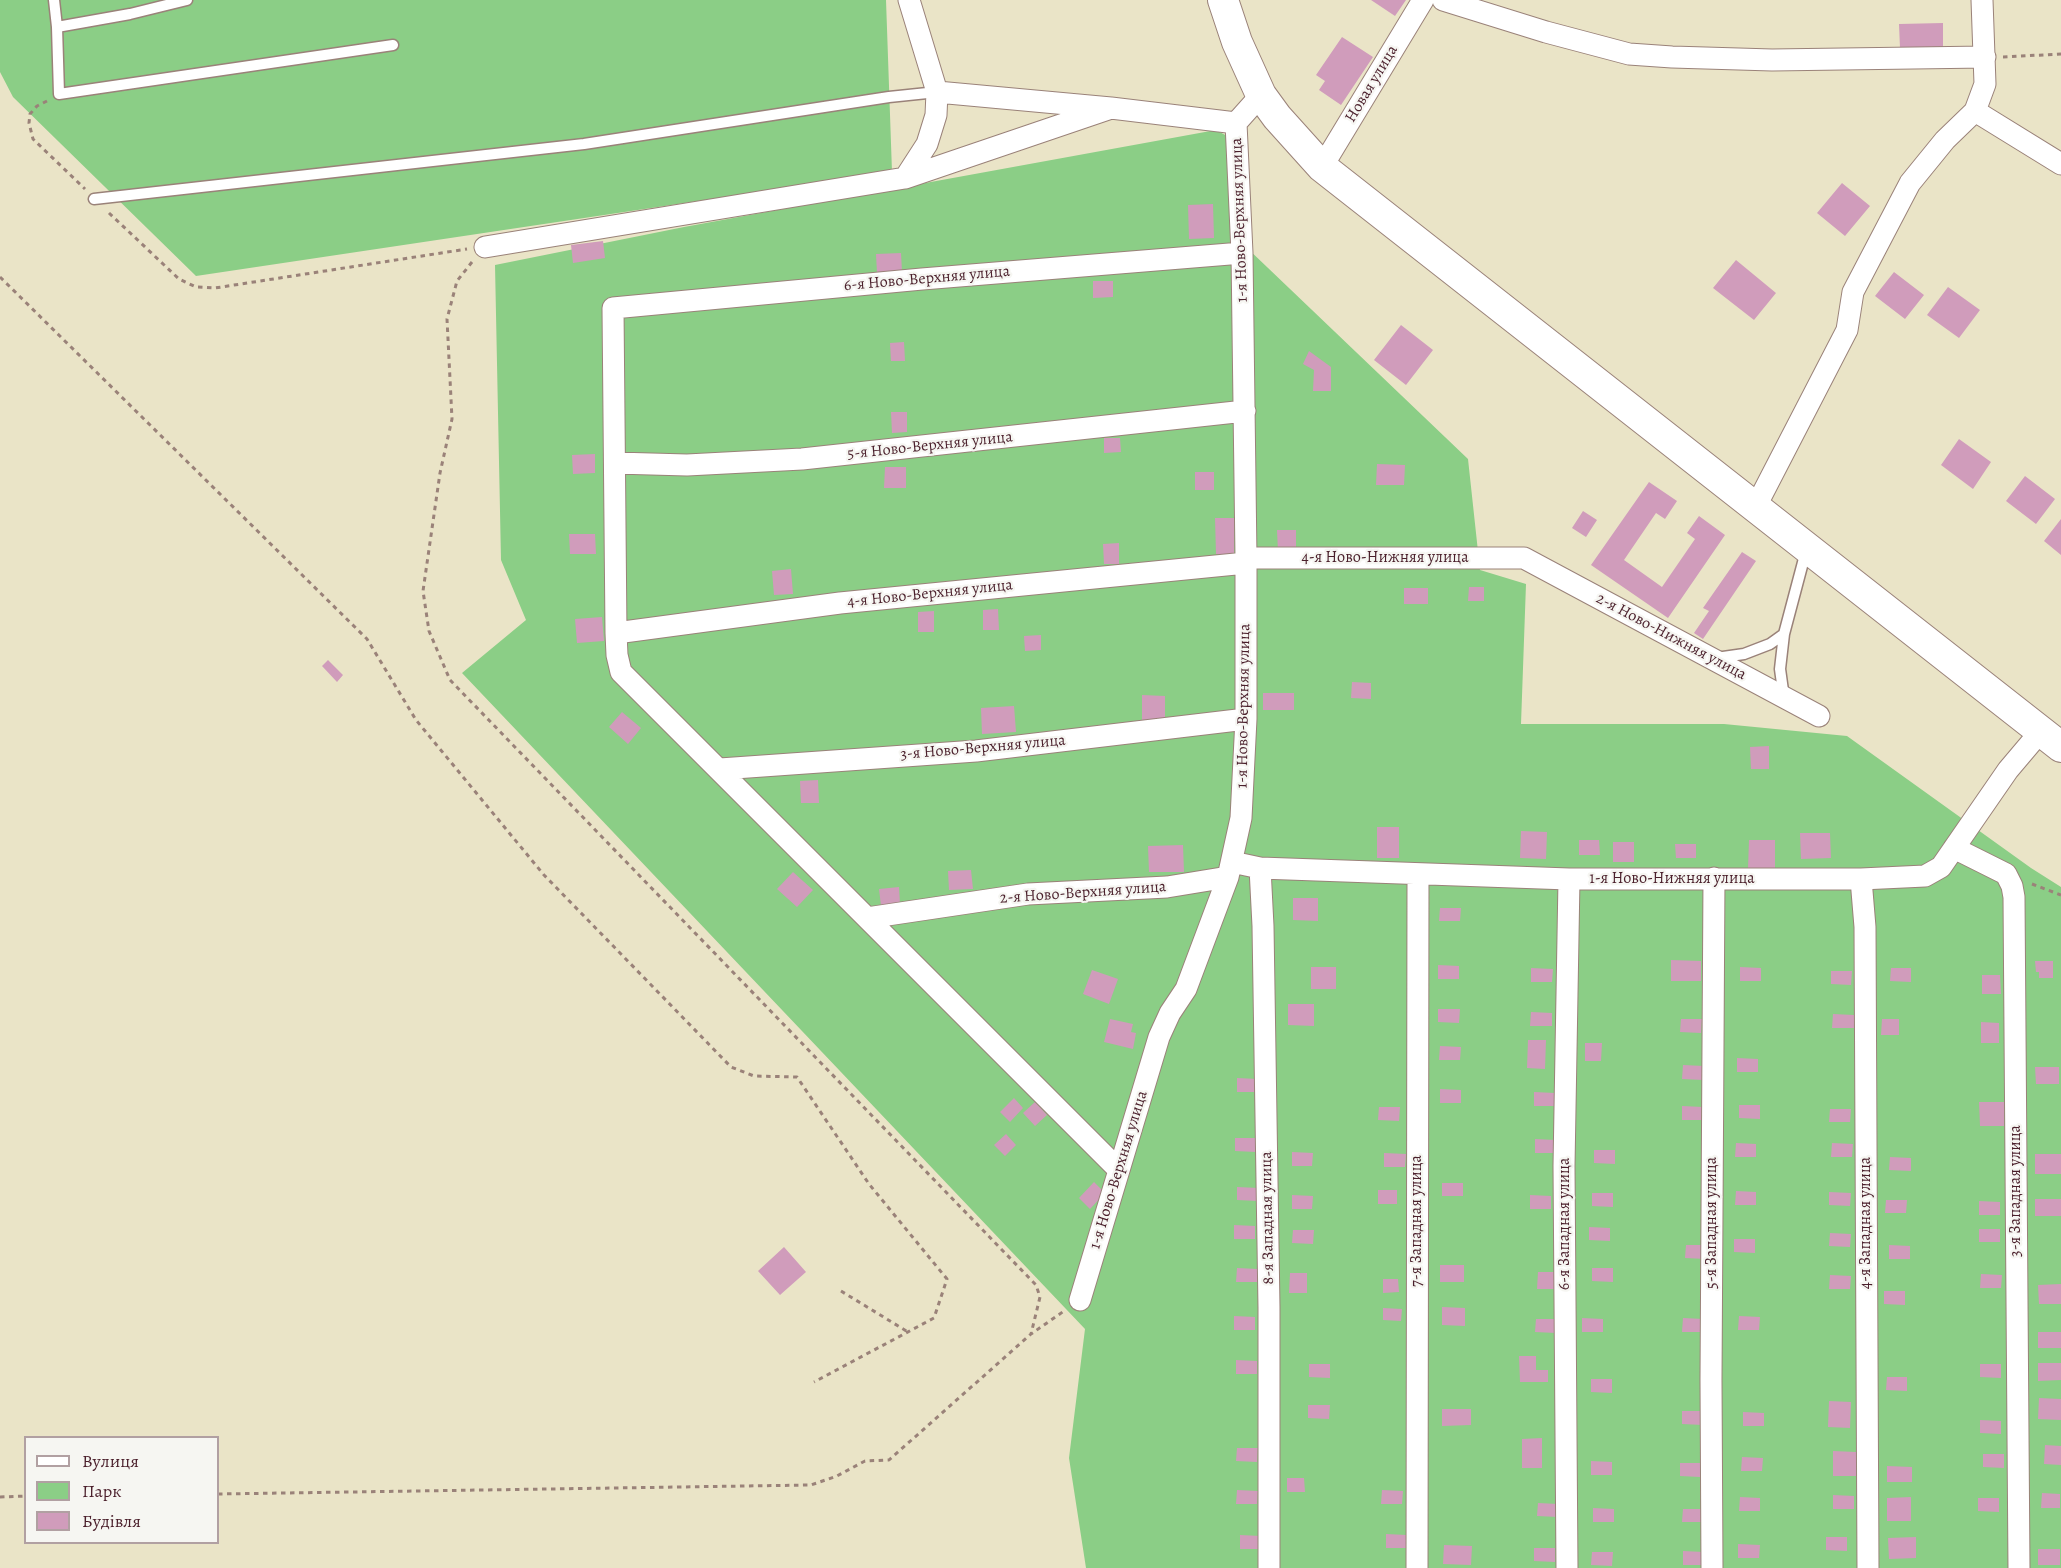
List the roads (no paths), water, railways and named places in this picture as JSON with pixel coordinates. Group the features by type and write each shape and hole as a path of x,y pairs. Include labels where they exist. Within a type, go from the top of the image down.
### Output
{"main road":[{"path":"1223,0 1237,42 1261,95 1277,117 1322,167 2051,739"}],"street":[{"path":"905,178 927,144 936,115 937,93 909,0"},
{"name":"Новая улица","path":"1322,167 1423,0"},
{"path":"1443,0 1546,32 1629,54 1772,60 1985,57"},
{"path":"1755,508 1846,330 1853,292 1910,183 1945,140 1975,111 1985,84 1982,0"},
{"path":"937,93 1111,108 1236,123"},
{"name":"1-я Ново-Верхняя улица","path":"1080,1300 1159,1037 1170,1013 1186,989 1230,869 1241,818 1246,719 1245,411 1242,253 1236,123 1261,95"},
{"path":"485,247 905,178 1111,108"},
{"path":"1975,111 2061,164"},
{"name":"6-я Ново-Верхняя улица","path":"615,463 613,308 933,278 1242,253"},
{"name":"5-я Ново-Верхняя улица","path":"615,463 687,465 802,459 1245,411"},
{"path":"615,463 616,655 621,672 1119,1170"},
{"name":"4-я Ново-Нижняя улица","path":"1246,560 1524,558"},
{"name":"2-я Ново-Нижняя улица","path":"1524,558 1819,716"},
{"name":"4-я Ново-Верхняя улица","path":"616,633 840,603 1246,560"},
{"name":"3-я Ново-Верхняя улица","path":"720,769 976,751 1246,719"},
{"name":"1-я Ново-Нижняя улица","path":"1230,869 1260,868 1569,879 1861,879 1925,876 1941,867 2008,770 2051,739"},
{"name":"3-я Западная улица","path":"1954,848 2006,874 2014,897 2019,1568"},
{"name":"8-я Западная улица","path":"1260,868 1269,1308 1269,1568"},
{"name":"2-я Ново-Верхняя улица","path":"867,918 1028,894 1167,887 1230,869"},
{"name":"7-я Западная улица","path":"1417,1568 1418,875"},
{"name":"5-я Западная улица","path":"1713,1568 1711,1379 1714,878"},
{"name":"6-я Западная улица","path":"1567,1568 1564,1166 1569,879"},
{"name":"4-я Западная улица","path":"1861,879 1865,939 1868,1568"}],"lane":[{"path":"54,0 59,94 393,45"},
{"path":"57,27 130,14 187,0"},
{"path":"94,199 584,144 889,97 937,93"},
{"path":"1784,698 1779,669 1784,634 1807,548"},
{"path":"1712,659 1744,654 1770,645 1784,634"}]}
